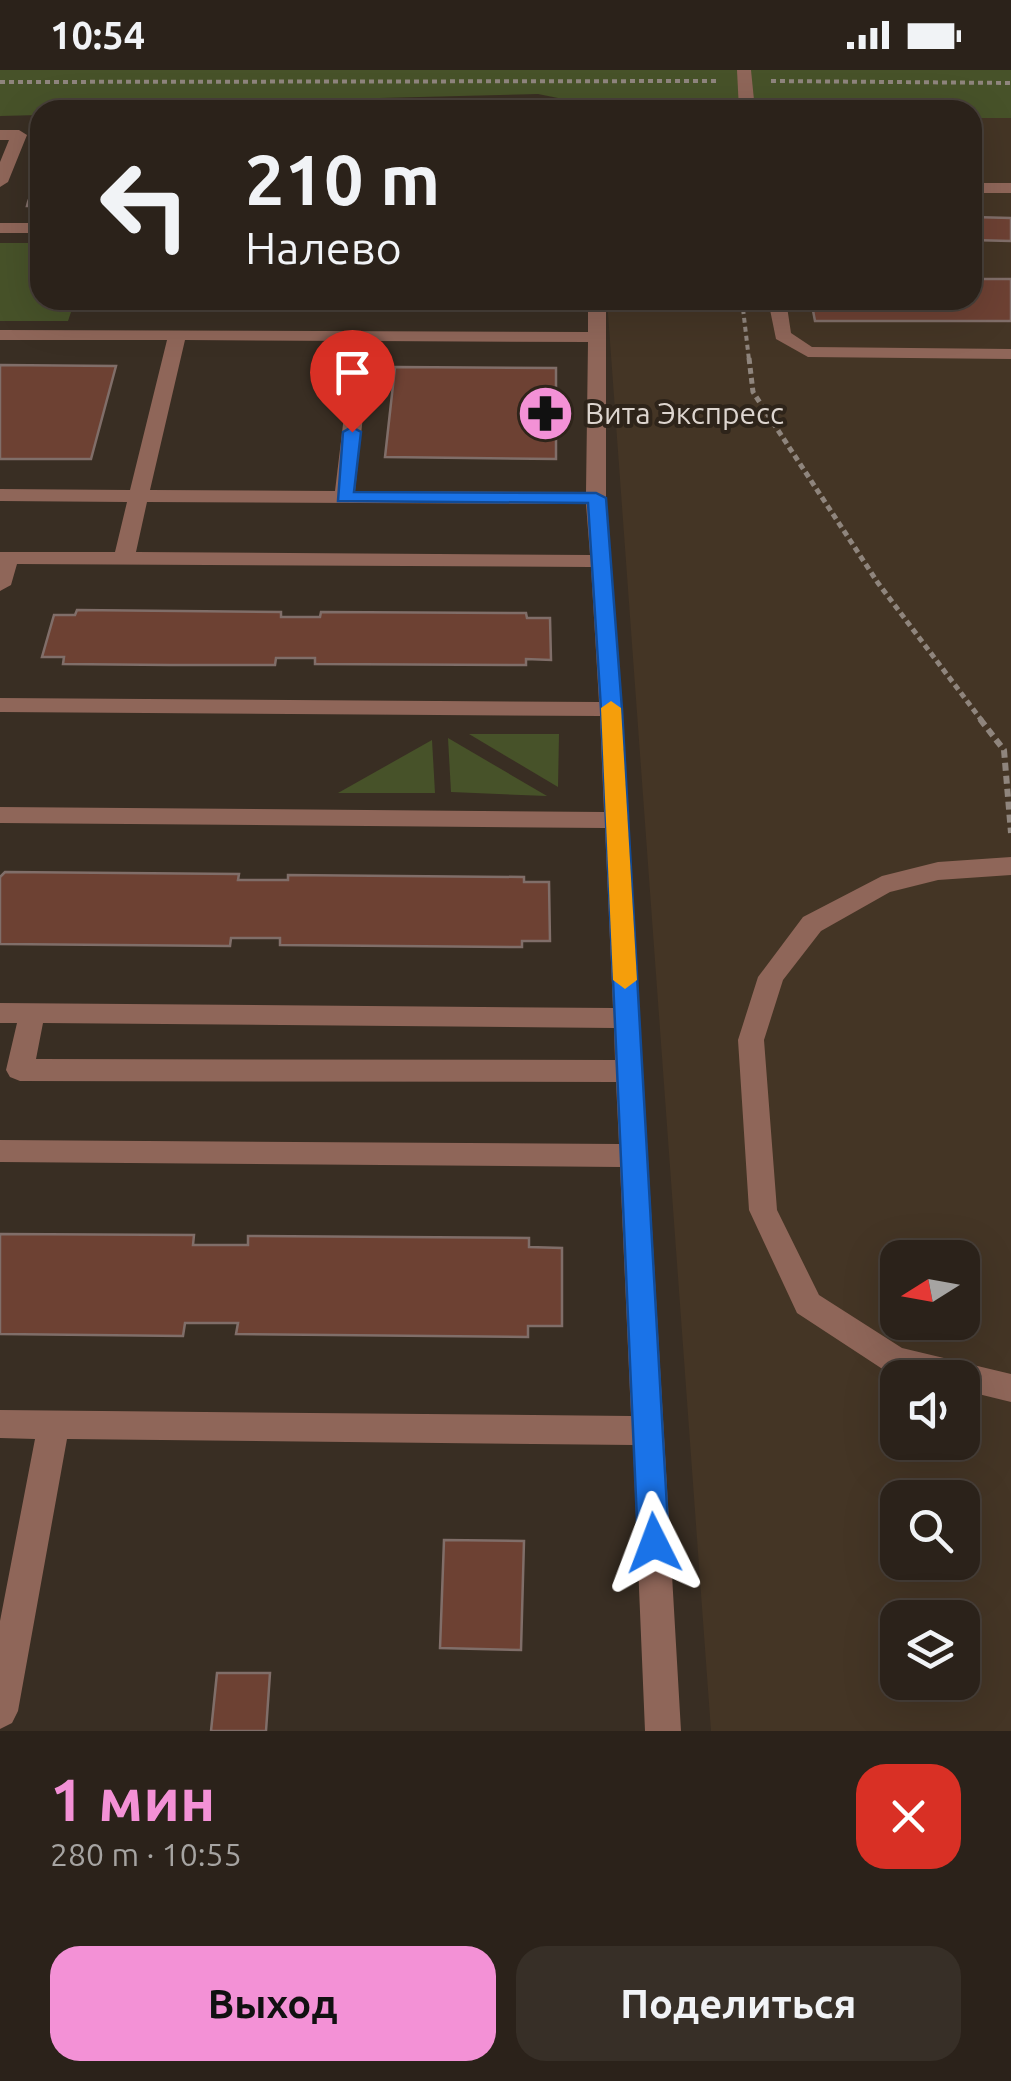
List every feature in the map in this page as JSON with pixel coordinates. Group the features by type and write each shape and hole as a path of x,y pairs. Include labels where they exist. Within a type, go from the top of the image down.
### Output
{"lane":[{"path":"0,134 30,134"},
{"path":"0,182 20,135"},
{"path":"982,188 1011,188"},
{"path":"0,228 30,228"},
{"path":"599,310 596,498 611,709 663,1731"},
{"path":"778,310 782,335 808,352 1011,354"},
{"path":"0,335 600,336"},
{"path":"124,558 177,335"},
{"path":"344,497 363,336"},
{"path":"0,495 596,498"},
{"path":"0,585 4,558 600,561"},
{"path":"0,705 611,709"},
{"path":"0,816 617,820"},
{"path":"1011,866 938,872 882,885 812,924 771,977 751,1040 763,1210 808,1304 895,1360 1011,1388"},
{"path":"0,1013 627,1018"},
{"path":"32,1013 20,1070 630,1071"},
{"path":"0,1150 634,1156"},
{"path":"0,1424 648,1430"},
{"path":"0,1711 54,1424"}],"path":[{"path":"0,82 745,76 1011,83"},
{"path":"743,310 753,392 878,583 1004,750 1011,833"}],"shaded area":[{"path":"1011,112 1011,1731 711,1731 608,310 982,310 982,113"}],"green space":[{"path":"0,70 1011,70 1011,118 982,118 982,100 568,100 538,94 300,100 30,100 30,115 0,116"},
{"path":"0,243 30,243 30,310 72,310 68,321 0,321"},
{"path":"469,734 559,734 558,787"},
{"path":"448,738 547,796 451,792"},
{"path":"432,740 435,793 338,793"}],"building":[{"path":"982,217 1011,218 1011,241 982,240"},
{"path":"982,279 1011,279 1011,321 815,321 813,310 982,310"},
{"path":"0,365 116,366 91,459 0,459"},
{"path":"395,367 556,368 556,459 385,457"},
{"path":"77,610 281,612 281,617 320,617 321,612 526,613 527,618 550,618 551,660 526,659 526,665 315,664 315,658 276,658 275,665 170,665 63,664 64,657 42,657 54,615 75,615"},
{"path":"5,872 239,874 238,880 288,880 288,875 524,877 524,882 549,882 550,941 522,941 522,947 280,945 280,938 231,938 230,946 0,944 0,877"},
{"path":"0,1234 194,1235 193,1245 248,1245 248,1236 529,1238 529,1247 562,1248 562,1326 528,1326 528,1337 236,1334 238,1323 185,1323 183,1336 0,1334"},
{"path":"444,1540 524,1541 521,1650 440,1648"},
{"path":"217,1673 270,1673 266,1731 211,1731"}],"slow traffic":[{"path":"611,708 625,980"}],"place":[{"name":"Вита Экспресс","path":"546,414"}],"route":[{"path":"352,432 344,497 596,498 611,709 654,1543"}]}
